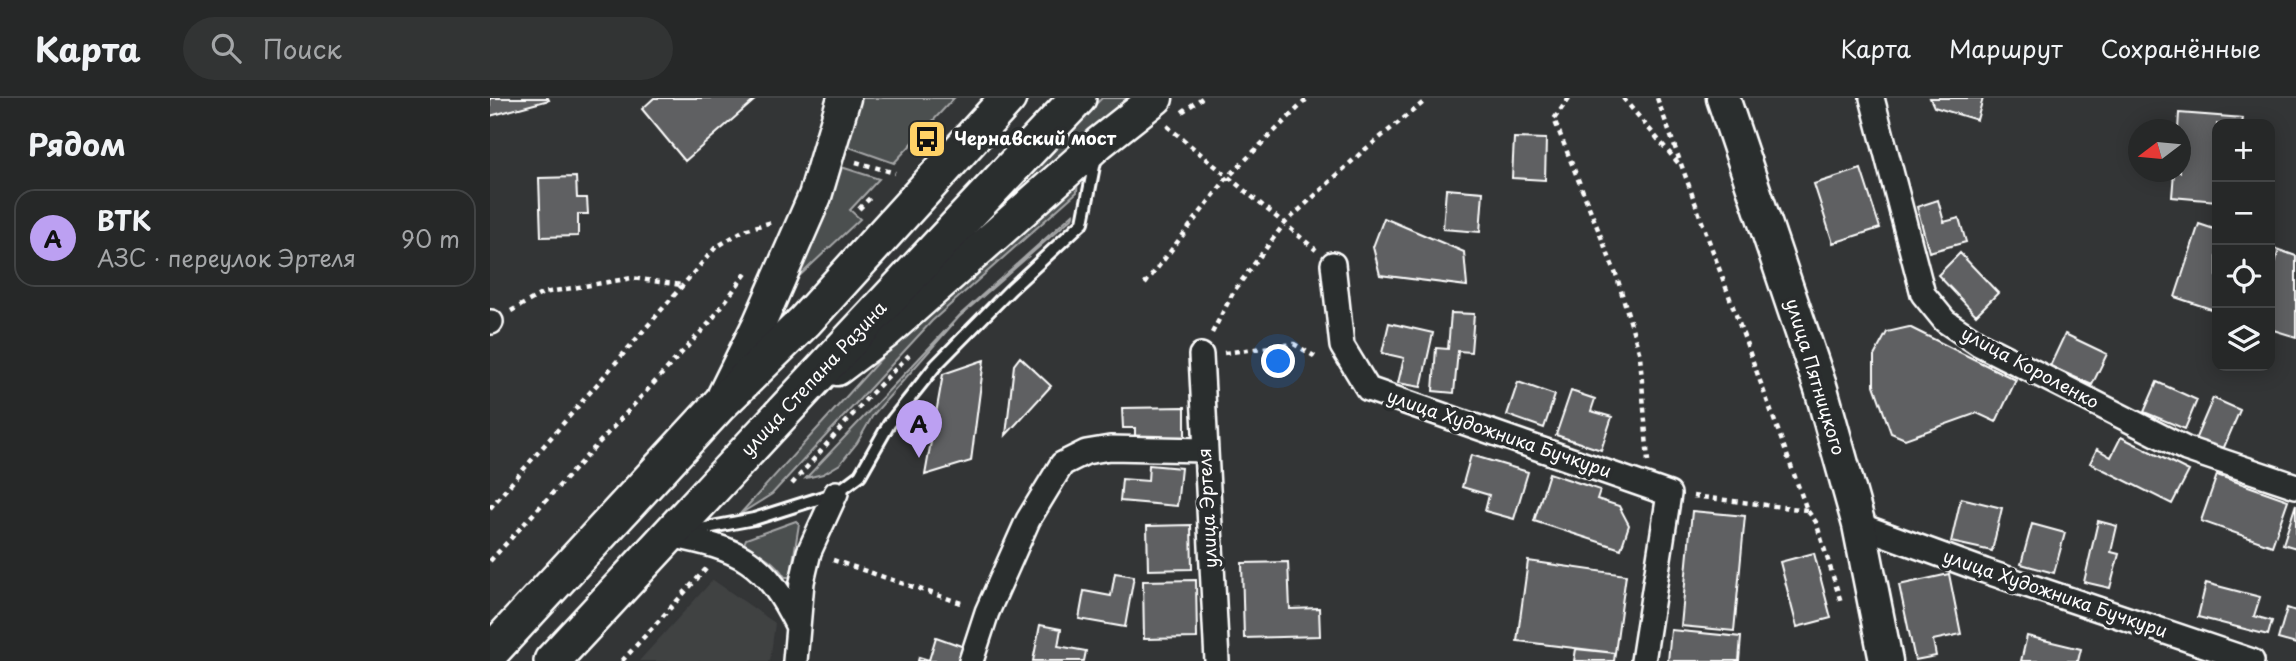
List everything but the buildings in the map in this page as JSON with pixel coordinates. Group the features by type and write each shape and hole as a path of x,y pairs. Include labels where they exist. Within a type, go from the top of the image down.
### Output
{"main road":[{"path":"719,405 761,322 815,195 844,98"},
{"path":"490,653 719,405 805,321 1008,98"},
{"name":"улица Степана Разина","path":"552,661 899,286 1078,98"},
{"path":"799,396 886,332 963,267 1099,143 1156,98"},
{"name":"улица Пятницкого","path":"1723,98 1821,389 1859,525 1886,661"}],"street":[{"name":"улица Короленко","path":"1872,98 1923,294 1945,321 1979,344 2186,449 2296,486"},
{"name":"улица Художника Бучкури","path":"1332,264 1342,346 1368,389 1670,494"},
{"name":"улица Эртеля","path":"1201,355 1217,661"},
{"path":"971,661 987,612 1028,520 1062,464 1086,452 1110,448 1204,450"},
{"path":"795,661 802,582 809,552 836,493"},
{"path":"1643,661 1670,494"},
{"name":"улица Художника Бучкури","path":"1859,525 1984,571 2252,661"},
{"path":"669,535 727,548 751,562 776,586 798,628"}],"lane":[{"path":"669,535 754,519 836,493 860,475 889,424 936,365 1011,289 1083,222 1099,143"}],"path":[{"path":"1145,284 1227,178 1308,98"},
{"path":"1569,98 1554,119 1617,277 1640,355 1649,457 1643,483"},
{"path":"1623,98 1683,169"},
{"path":"1657,98 1807,510 1670,494"},
{"path":"1201,355 1234,291 1284,224 1362,152 1425,102"},
{"path":"1171,129 1332,264"},
{"path":"855,161 895,173"},
{"path":"490,508 715,248 744,230 782,218 775,230"},
{"path":"490,562 710,322 752,264"},
{"path":"491,322 543,293 632,278 682,285"},
{"path":"1201,355 1294,344 1326,363"},
{"path":"792,484 913,350"},
{"path":"809,552 987,612"},
{"path":"622,661 712,564"}],"shaded area":[{"path":"861,98 954,98 894,163 846,146"},
{"path":"1102,98 1142,98 1004,203 1094,106"},
{"path":"838,166 879,179 850,210 860,219 793,282"},
{"path":"1078,175 1077,192 932,321 772,494 740,514 884,355"},
{"path":"1074,213 1072,218 959,317 873,415 857,443 840,464 823,474 806,478 961,314"},
{"path":"796,521 799,524 791,574 785,577 773,563 746,548 744,544 746,539"},
{"path":"713,580 775,623 770,661 639,661"}],"place":[{"name":"Чернавский мост","path":"927,139"},
{"name":"ВТК","path":"919,458"}]}
